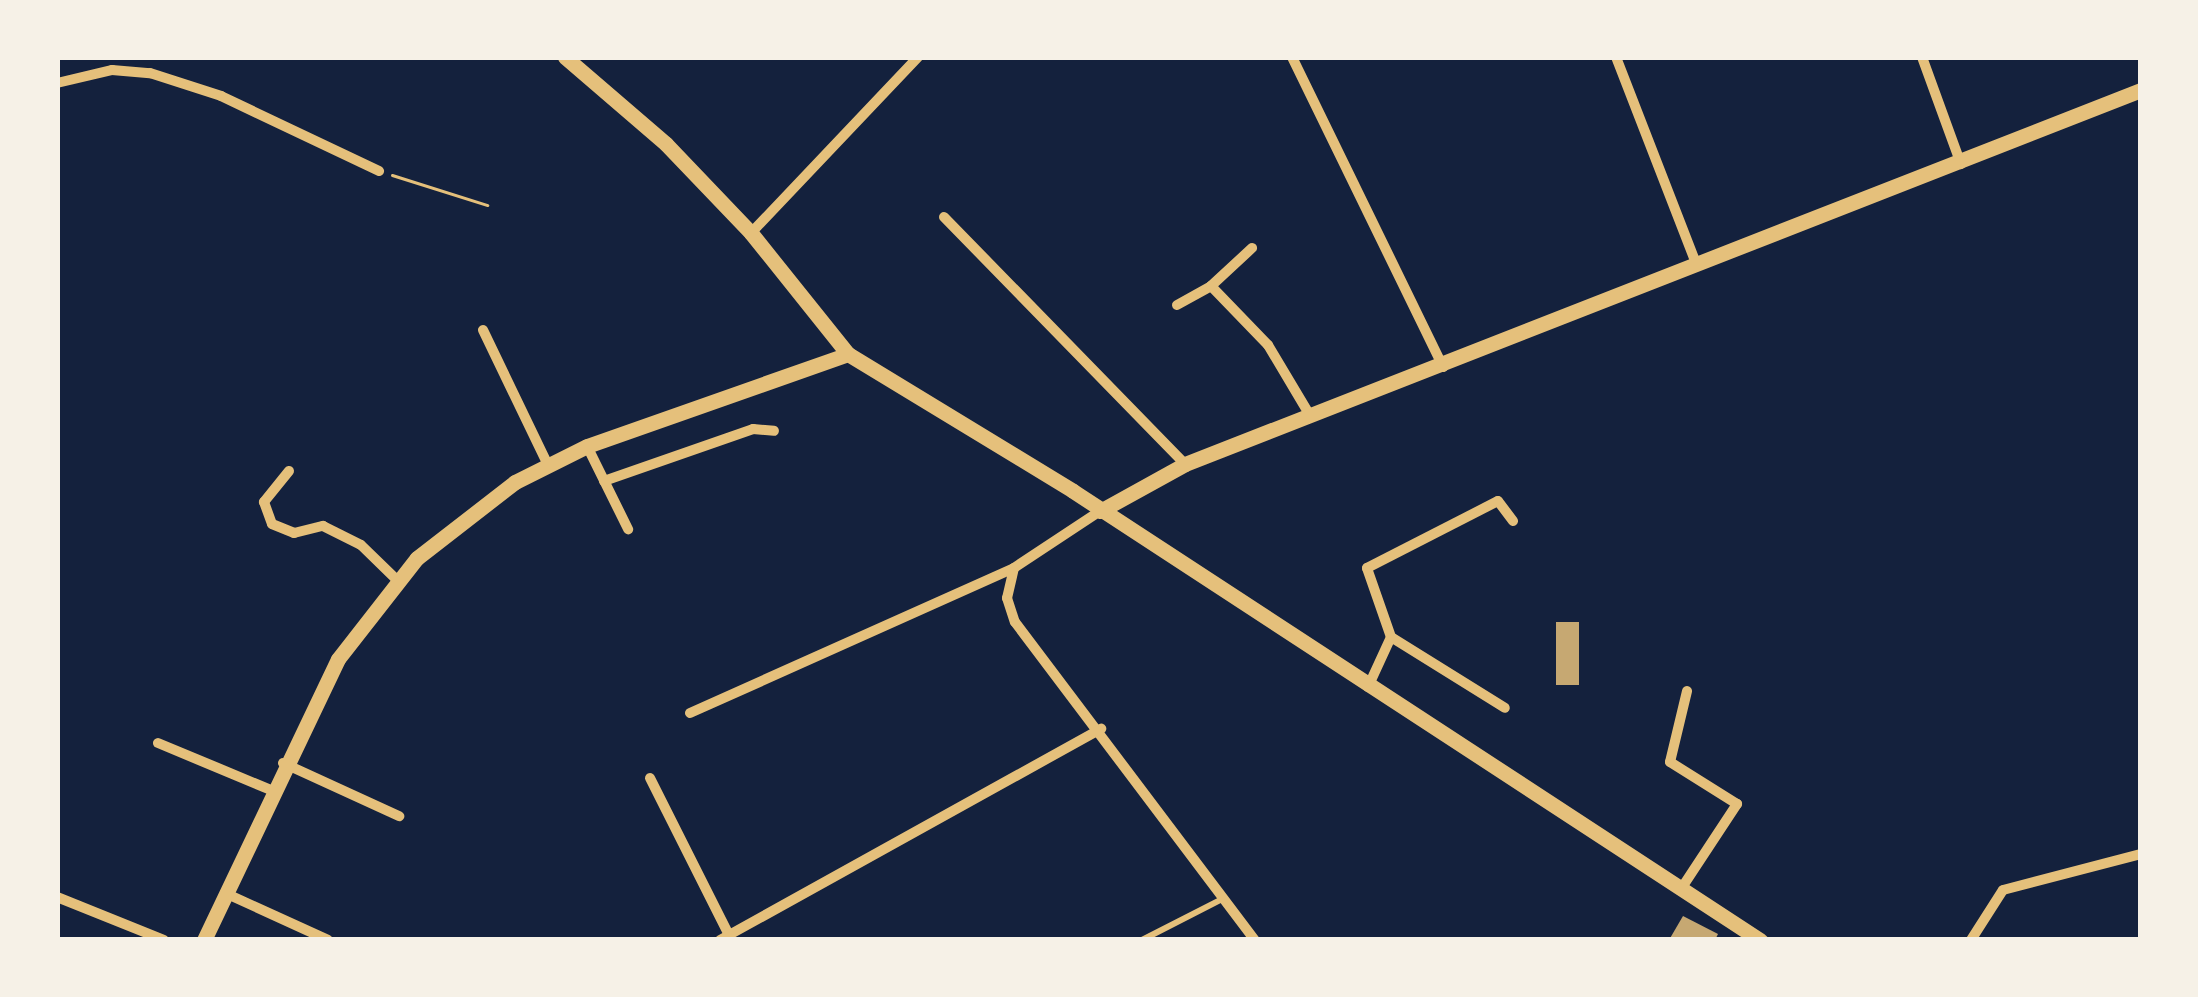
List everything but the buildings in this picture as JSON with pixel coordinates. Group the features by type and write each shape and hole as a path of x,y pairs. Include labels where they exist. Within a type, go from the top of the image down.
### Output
{"main road":[{"path":"566,57 666,144 752,232 848,353 1760,940"},
{"path":"1100,511 1185,464 1698,269 2141,90"},
{"path":"204,940 284,763 360,622 459,521 587,446 848,353"}],"street":[{"path":"752,232 918,57"},
{"path":"1292,57 1443,367"},
{"path":"1616,57 1698,269"},
{"path":"1922,57 1961,164"},
{"path":"57,83 112,70 150,73 221,96 379,171"},
{"path":"944,217 1185,464"},
{"path":"1177,305 1211,286 1252,248"},
{"path":"1211,286 1268,345 1311,418"},
{"path":"483,330 548,465"},
{"path":"604,481 753,429 774,431"},
{"path":"587,446 628,529"},
{"path":"289,471 264,502 272,524 294,533 323,526 361,545 397,580"},
{"path":"1505,708 1391,637 1367,568 1498,500 1514,521"},
{"path":"690,713 1014,568 1100,511"},
{"path":"1014,568 1007,598 1015,622 1101,729 1255,940"},
{"path":"1368,688 1391,637"},
{"path":"1681,889 1737,804 1670,762 1687,691"},
{"path":"650,778 724,938 1101,729"},
{"path":"158,742 271,790"},
{"path":"284,763 399,816"},
{"path":"1971,940 2003,890 2141,854"},
{"path":"225,893 328,940"},
{"path":"57,897 164,940"}],"lane":[{"path":"1142,940 1225,898"}],"path":[{"path":"379,171 487,205"}]}
